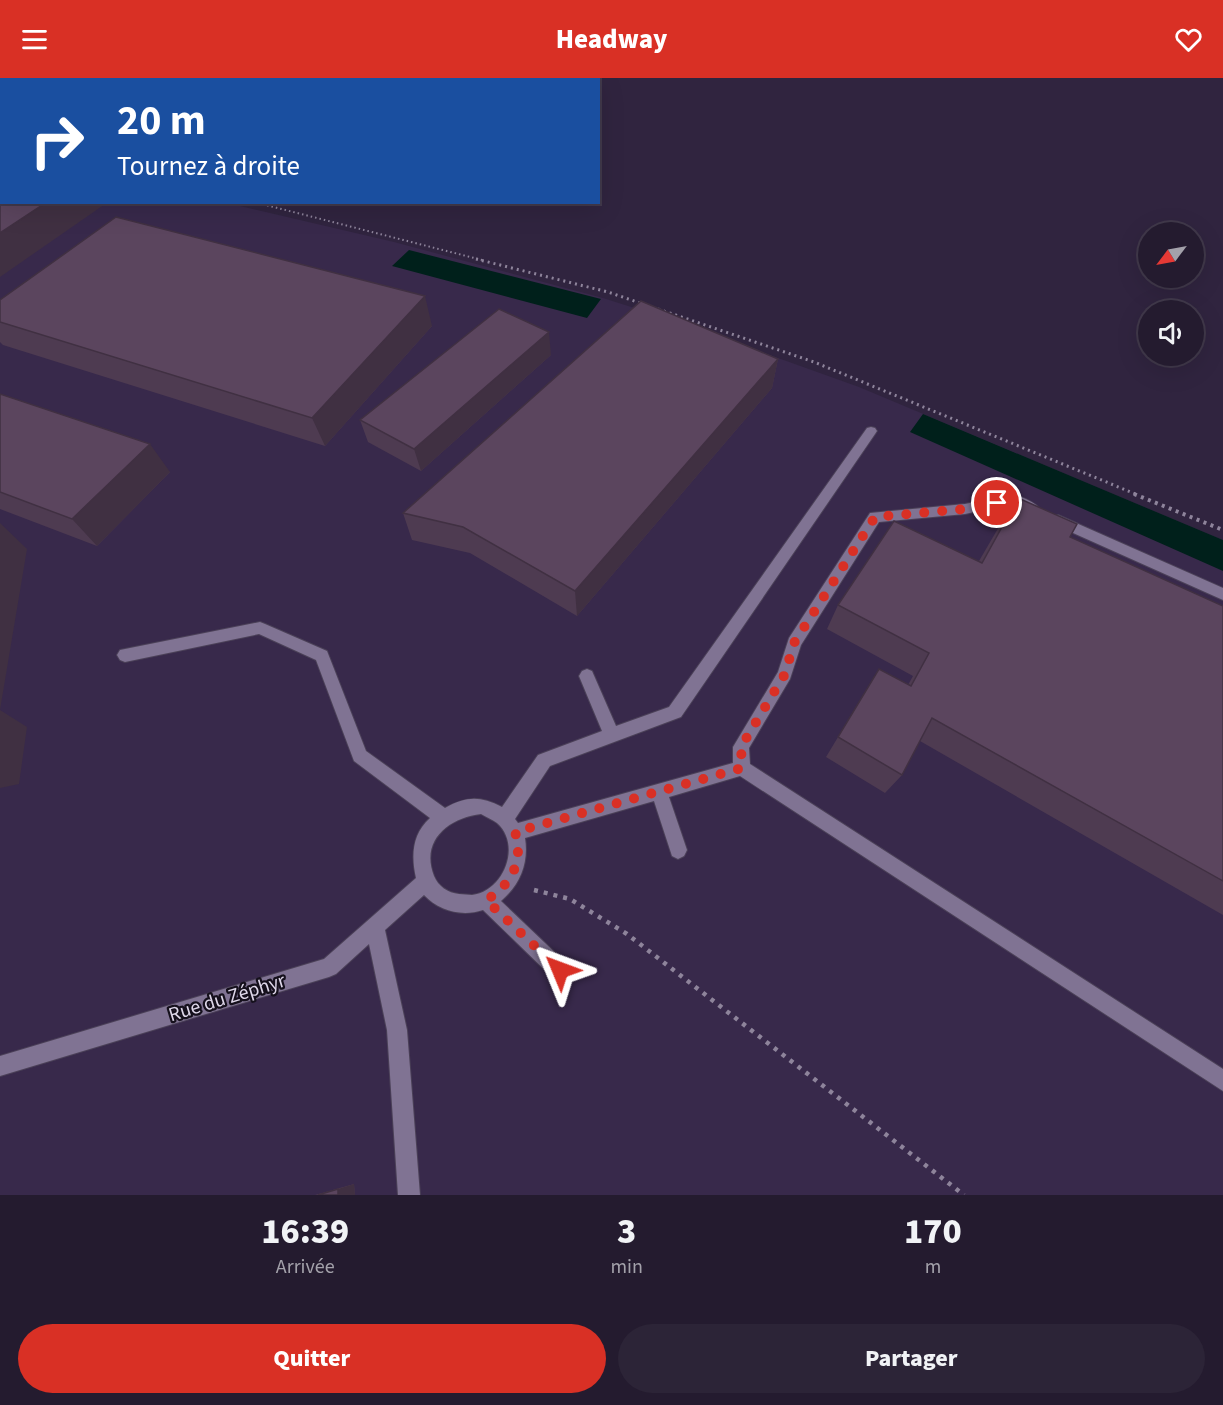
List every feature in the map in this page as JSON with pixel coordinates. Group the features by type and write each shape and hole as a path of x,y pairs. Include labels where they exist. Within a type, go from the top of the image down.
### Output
{"street":[{"path":"510,825 544,760 675,712 872,431"},
{"path":"742,768 741,747 785,674 794,643 875,517 965,509 1013,499 1223,594"},
{"path":"125,655 260,628 322,656 360,756 443,817"},
{"path":"587,676 612,736"},
{"path":"510,825 659,791 742,768 1223,1082"},
{"path":"659,791 678,850"},
{"path":"482,806 495,810 510,825 519,844 518,858 515,872 498,893 473,904 458,904 445,900 433,892 422,867 421,853 429,833 443,817 455,810 482,806"},
{"name":"Rue du Zéphyr","path":"0,1066 329,967 426,880"},
{"path":"486,900 560,970"},
{"path":"375,926 397,1030 409,1195"}],"path":[{"path":"262,204 608,292 814,362 1223,530"},
{"path":"507,884 570,898 627,934 964,1195"}],"shaded area":[{"path":"0,204 231,204 394,242 603,298 669,319 859,387 1223,540 1223,1195 0,1195"},
{"path":"409,250 601,299 587,318 392,266"},
{"path":"923,414 1223,540 1223,571 910,432"}],"building":[{"path":"0,204 44,204 0,233"},
{"path":"116,217 425,296 312,418 0,322 0,300"},
{"path":"641,301 778,359 575,591 463,527 403,513"},
{"path":"499,309 549,332 414,449 360,420"},
{"path":"0,394 150,444 72,519 0,492"},
{"path":"1018,498 1077,524 1070,537 1223,606 1223,881 932,718 902,775 838,737 879,669 911,686 929,653 838,605 894,521 982,563"},
{"path":"338,1189 338,1195 318,1195"}],"route":[{"path":"560,970 486,900 498,893 515,872 519,844 515,832 742,768 741,747 785,674 794,643 875,517 965,509 997,503"}]}
